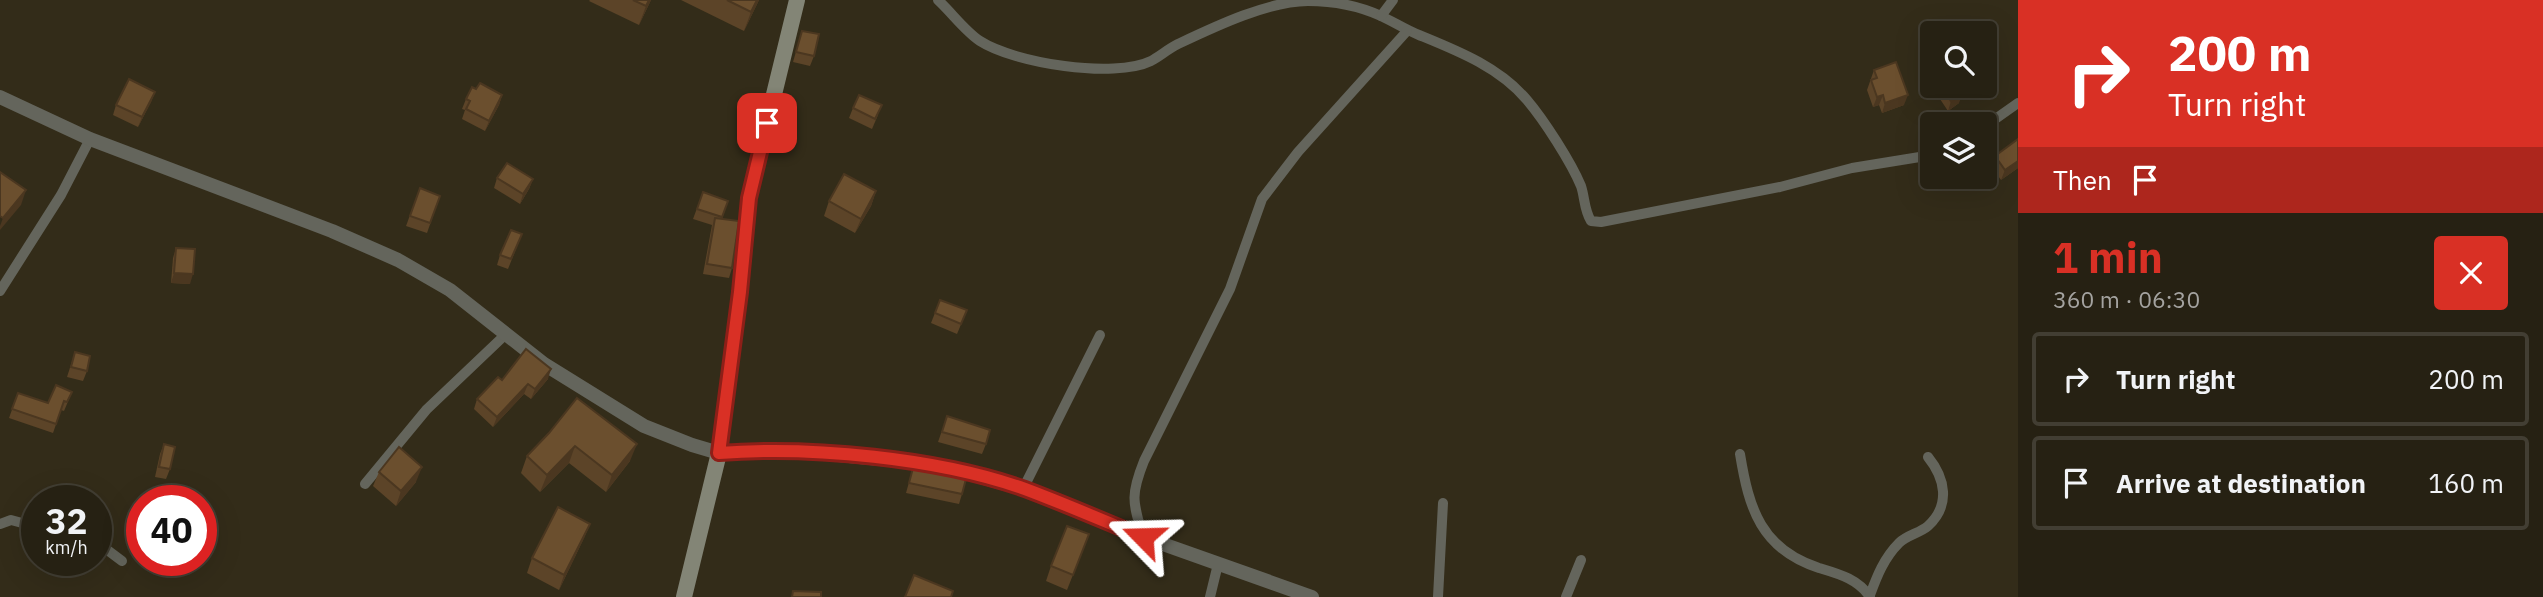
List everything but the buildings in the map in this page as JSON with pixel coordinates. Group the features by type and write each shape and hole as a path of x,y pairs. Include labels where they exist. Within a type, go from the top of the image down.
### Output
{"main road":[{"path":"684,597 719,453 749,198 797,0"}],"street":[{"path":"938,0 979,41 1001,51 1033,61 1088,68 1124,67 1149,62 1176,45 1281,5 1307,1 1359,8 1381,16 1407,31 1466,54 1497,74 1527,100 1572,169 1582,188 1585,212 1591,221 1614,220 1920,157"},
{"path":"1381,16 1393,0"},
{"path":"1143,537 1133,502 1135,485 1144,461 1230,289 1262,199 1298,152 1407,31"},
{"path":"0,97 90,139 332,231 398,260 450,290 544,364 644,426 719,453 783,451 901,461 959,471 1023,489 1143,537 1312,597"},
{"path":"1997,118 2018,103"},
{"path":"0,291 61,195 90,139"},
{"path":"365,485 427,409 507,333"},
{"path":"1023,489 1100,335"},
{"path":"1740,454 1747,494 1759,519 1777,545 1791,558 1858,582 1870,596 1882,564 1900,541 1927,528 1941,503 1944,486 1940,472 1928,457"},
{"path":"1438,597 1443,503"},
{"path":"0,524 11,520 21,523"},
{"path":"112,555 122,561"},
{"path":"1566,597 1581,560"},
{"path":"1210,597 1218,564"}],"route":[{"path":"767,123 749,198 719,453 783,451 828,454 901,461 959,471 1023,489 1143,537"}]}
